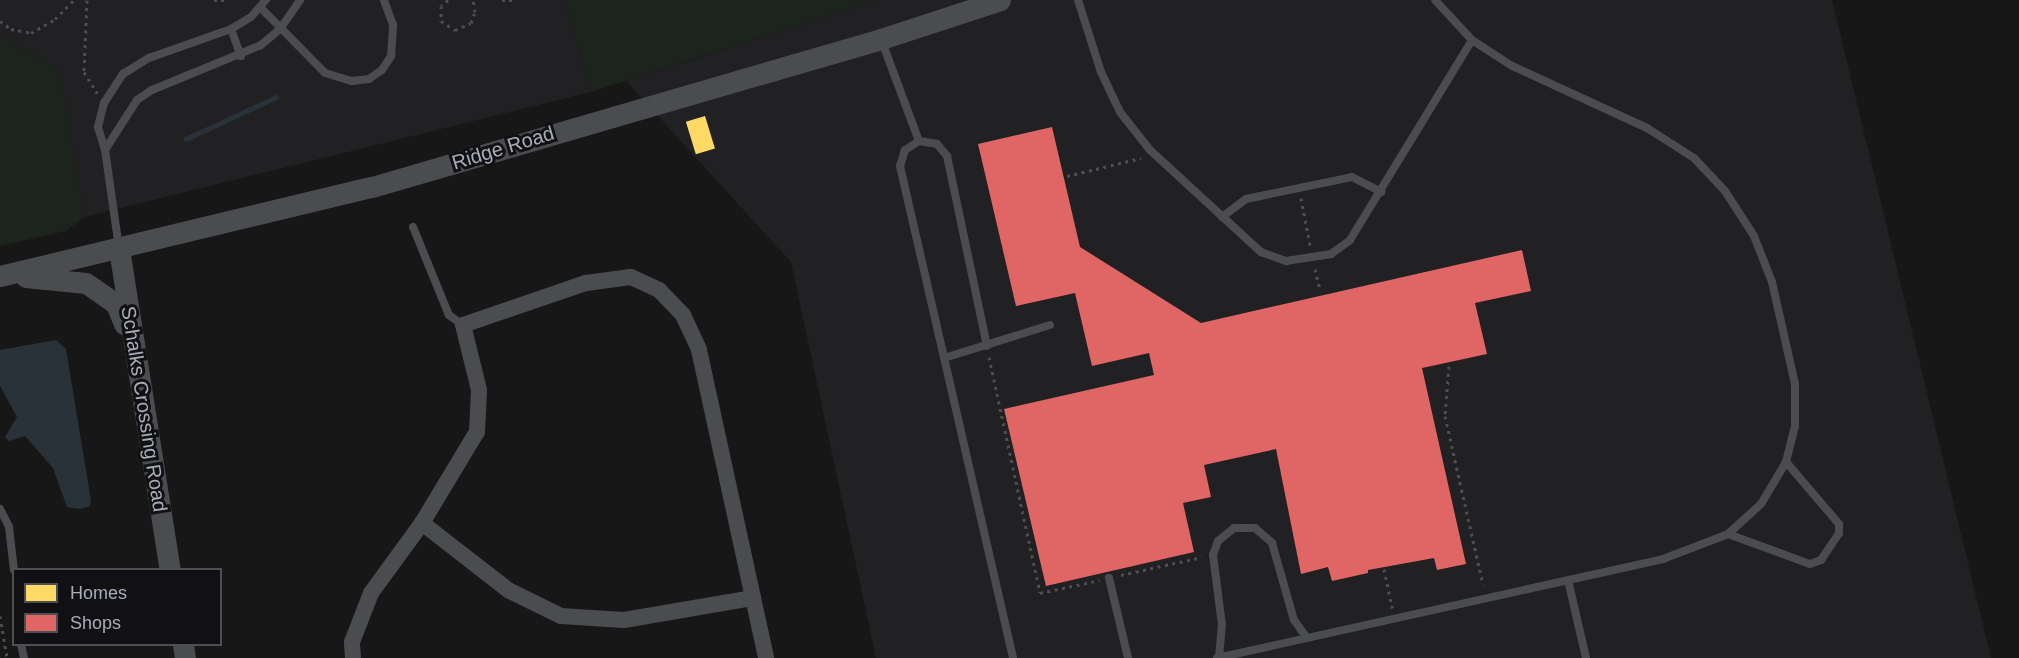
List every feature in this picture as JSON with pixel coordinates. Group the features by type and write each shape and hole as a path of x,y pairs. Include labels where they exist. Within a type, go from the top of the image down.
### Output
{"street":[{"name":"Ridge Road","path":"2,276 372,187 881,39 1000,0"},
{"name":"Schalks Crossing Road","path":"119,249 170,568"},
{"path":"2,276 63,279 93,287 116,304 134,347"},
{"path":"353,658 352,642 371,593 423,523 477,432 479,390 463,326 586,283 631,277 659,290 683,315 699,350 766,658"},
{"path":"423,523 508,590 561,616 624,620 753,598"}],"lane":[{"path":"105,150 131,105 152,90 241,56 280,29 300,0"},
{"path":"119,249 105,150 98,127 104,103 123,75 150,58 231,29 263,4 280,29 325,73 337,80 369,79 382,70 391,56 395,39 384,0"},
{"path":"1078,0 1101,72 1120,112 1150,150 1261,252 1286,261 1331,254 1350,240 1472,40"},
{"path":"1307,638 1294,620 1276,555 1265,534 1247,526 1234,528 1218,541 1213,555 1222,625 1218,658 1663,559 1728,534 1761,504 1786,462 1795,427 1795,384 1772,282 1754,236 1725,191 1694,158 1647,128 1512,66 1472,40 1435,0"},
{"path":"231,29 241,56"},
{"path":"881,39 919,141"},
{"path":"987,346 946,156 937,144 919,141 905,150 900,166 1013,658"},
{"path":"1222,217 1246,199 1352,177 1381,192"},
{"path":"413,227 449,315 463,326"},
{"path":"944,358 1050,325"},
{"path":"1728,534 1745,543 1810,564 1821,560 1839,533 1839,524 1786,462"},
{"path":"0,509 9,527 14,568"},
{"path":"1109,578 1128,658"},
{"path":"1568,580 1586,658"}],"path":[{"path":"0,21 11,29 31,33 55,19 74,0"},
{"path":"87,0 84,72 104,103"},
{"path":"214,0 224,0"},
{"path":"448,0 441,6 441,21 455,30 471,23 475,12 473,0"},
{"path":"502,0 512,0"},
{"path":"1067,176 1143,158 1150,150"},
{"path":"1299,188 1320,289"},
{"path":"987,346 1040,593 1213,555"},
{"path":"1449,366 1445,416 1483,585"},
{"path":"1384,569 1394,619"},
{"path":"0,616 8,658"}],"shaded area":[{"path":"0,0 565,0 591,92 84,217 60,71 0,34"},
{"path":"565,0 877,0 591,92"},
{"path":"877,0 1832,0 1991,658 876,658 791,262 626,81"},
{"path":"0,34 60,71 84,217 66,231 0,246"},
{"path":"56,340 66,349 91,501 90,506 80,509 67,507 53,468 25,436 9,441 5,437 17,417 0,386 0,350"}],"building: Homes":[{"path":"705,116 715,149 696,154 686,122"}],"building: Shops":[{"path":"1052,127 1080,247 1201,323 1522,250 1531,291 1475,303 1487,354 1422,368 1466,564 1437,570 1434,558 1368,570 1368,573 1332,581 1328,567 1301,574 1276,449 1204,465 1211,497 1183,503 1194,552 1046,586 1004,409 1154,375 1149,353 1092,366 1075,293 1016,306 978,144"}],"waterway":[{"path":"186,139 276,97"}]}
